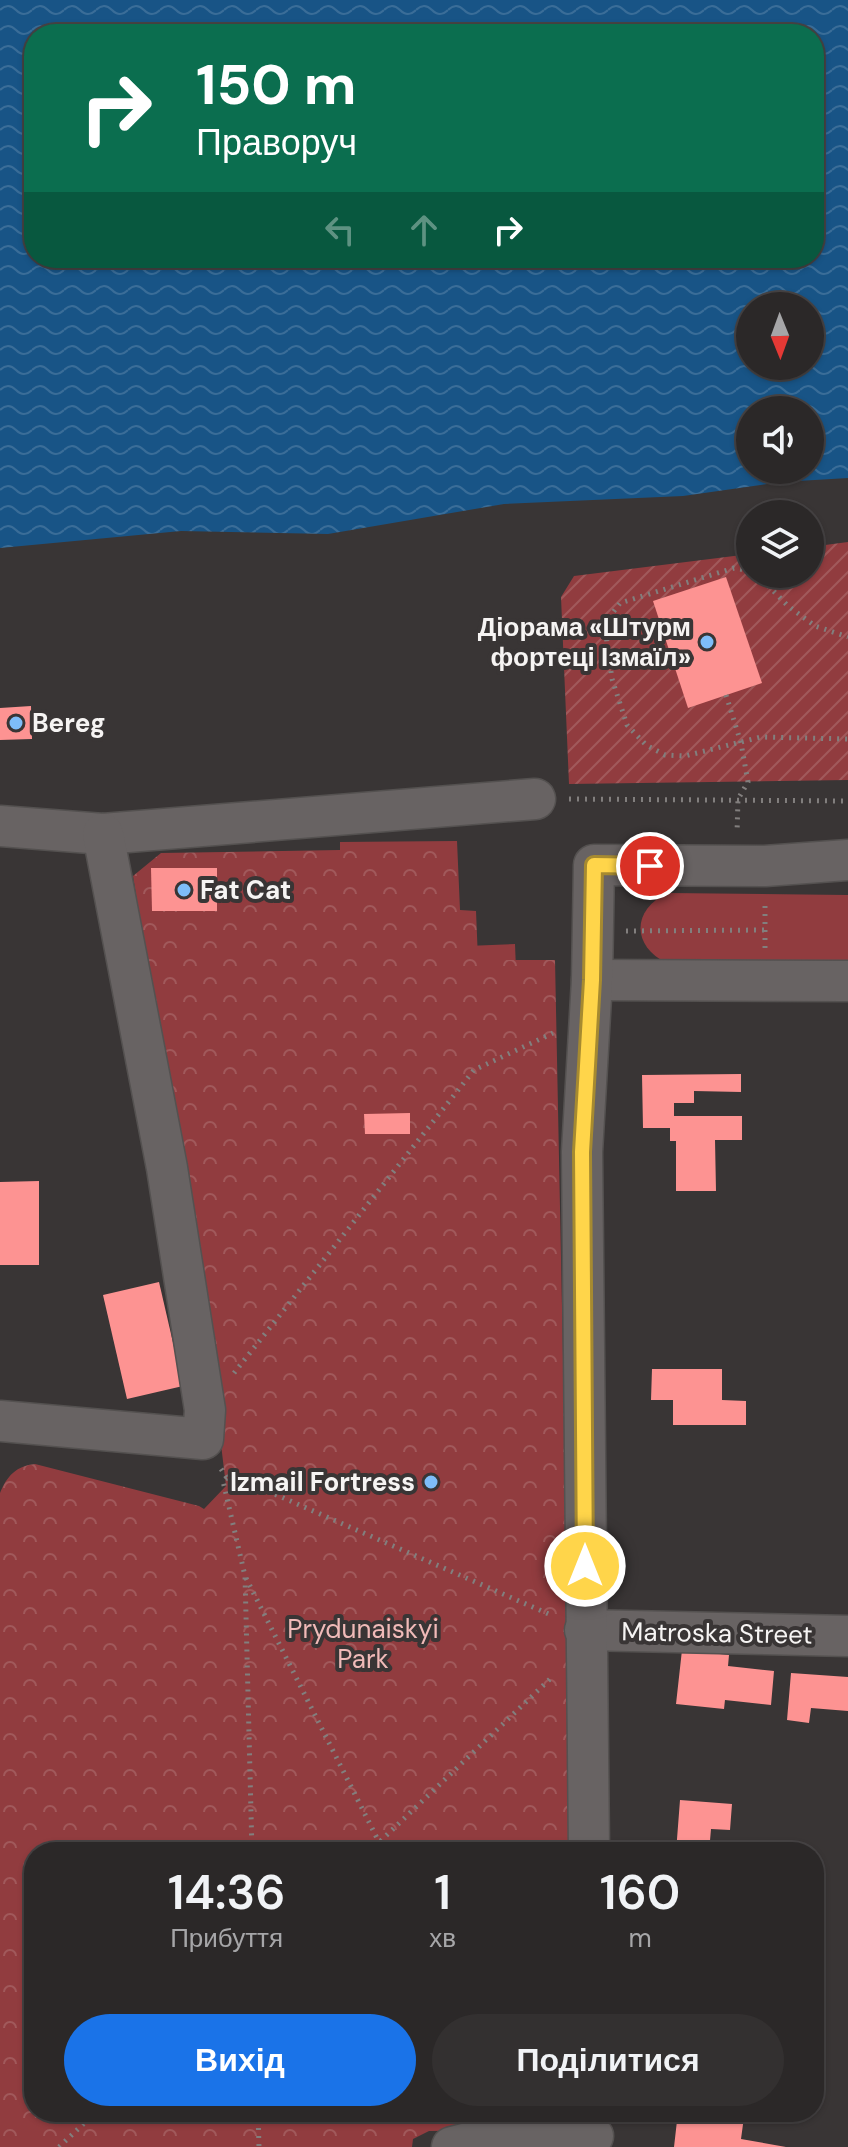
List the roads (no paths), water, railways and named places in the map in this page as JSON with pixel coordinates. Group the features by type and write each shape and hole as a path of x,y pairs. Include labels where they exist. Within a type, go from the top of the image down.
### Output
{"street":[{"path":"0,826 103,834 535,799"},
{"path":"2,1432 204,1425 167,1168 103,834"},
{"path":"589,1842 582,1152 591,997 594,865 750,866 848,860"},
{"path":"591,997 764,981 848,981"},
{"name":"Matroska Street","path":"585,1630 848,1636"},
{"path":"452,2147 491,2137 593,2132"}],"water":[{"path":"0,0 848,0 848,478 824,479 824,396 736,396 736,484 767,484 683,496 504,504 328,534 181,531 0,548"}],"place":[{"name":"Діорама «Штурм фортеці Ізмаїл»","path":"707,642"},
{"name":"Bereg","path":"16,723"},
{"name":"Fat Cat","path":"184,890"},
{"name":"Izmail Fortress","path":"431,1482"}],"park label":[{"name":"Prydunaiskyi Park","path":"363,1644"}]}
